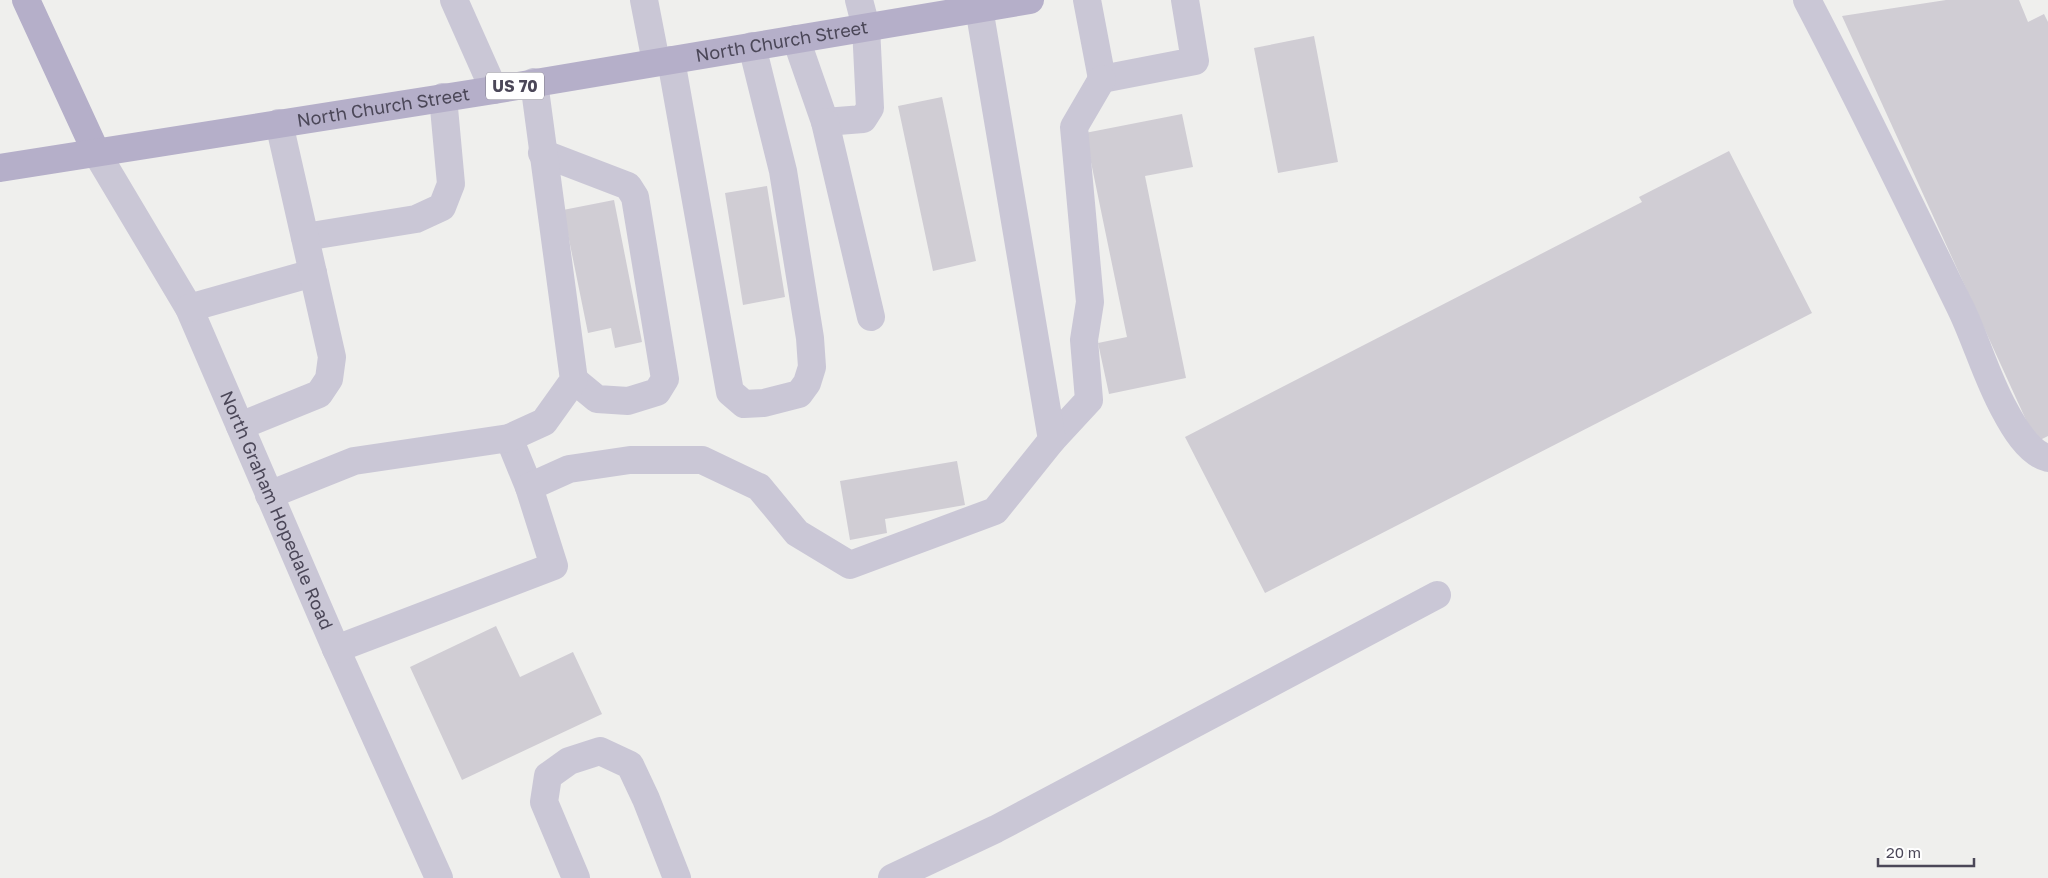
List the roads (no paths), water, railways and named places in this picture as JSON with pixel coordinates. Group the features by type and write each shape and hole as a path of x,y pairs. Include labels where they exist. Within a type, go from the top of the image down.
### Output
{"main road":[{"path":"26,0 96,152"},
{"name":"North Church Street","path":"0,168 494,90 1030,0"}],"street":[{"path":"454,0 494,90"},
{"path":"644,0 663,61 730,392 744,404 764,403 798,394 807,383 812,367 810,338 783,171 752,46"},
{"path":"825,122 863,119 870,108 866,27 859,0"},
{"path":"529,487 569,468 630,460 702,460 759,487 797,533 850,565 995,512 1052,440 1089,400 1084,340 1090,302 1074,127 1102,79 1087,0"},
{"path":"1102,79 1196,61 1185,0"},
{"path":"1807,0 1965,318 2003,408 2023,439 2040,456 2048,458"},
{"path":"979,8 1052,440"},
{"path":"796,39 825,122 871,317"},
{"path":"270,495 354,461 509,438 544,422 574,380 542,153 534,82"},
{"path":"305,237 416,219 442,207 451,184 443,97"},
{"path":"240,426 319,394 330,379 332,357 279,123"},
{"name":"North Graham Hopedale Road","path":"96,152 189,308 336,649 439,878"},
{"path":"542,153 628,186 635,197 666,379 657,392 628,401 597,398 574,380"},
{"path":"189,308 314,273"},
{"path":"336,649 554,566 529,487 509,438"},
{"path":"892,878 996,829 1437,595"},
{"path":"576,878 544,802 548,776 569,761 600,750 630,765 646,799 677,878"}]}
